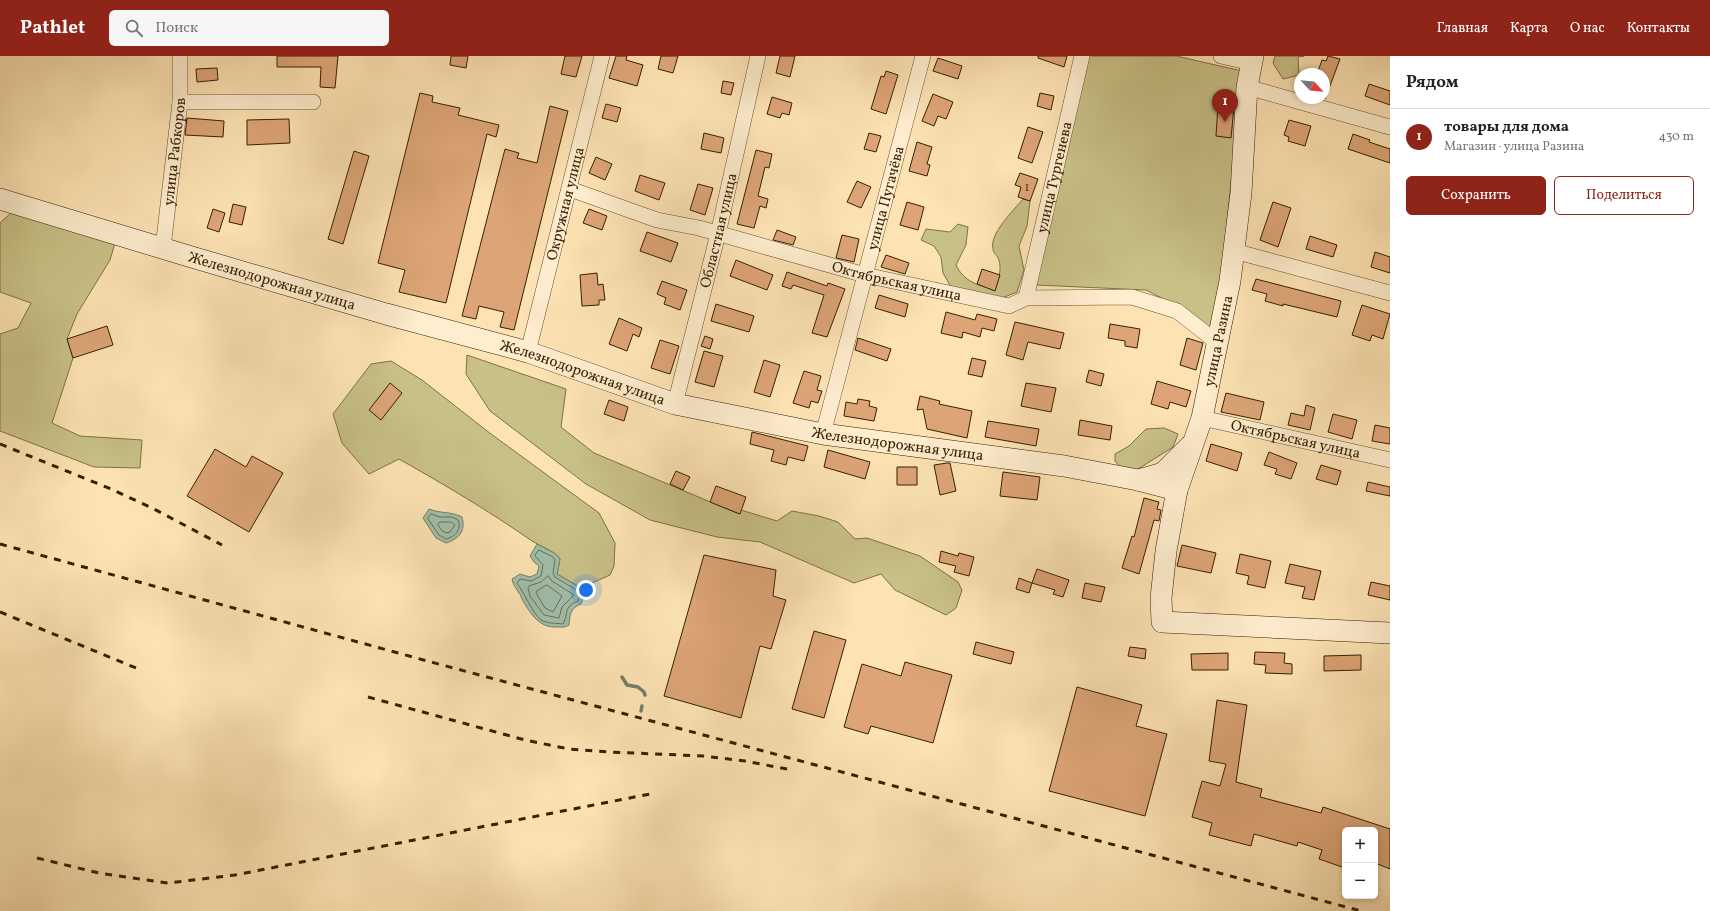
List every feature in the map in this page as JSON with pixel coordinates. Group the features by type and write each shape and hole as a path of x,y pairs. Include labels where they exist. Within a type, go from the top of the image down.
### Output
{"street":[{"name":"улица Рабкоров","path":"163,248 180,102 180,56"},
{"name":"Окружная улица","path":"528,352 570,189 602,56"},
{"name":"Областная улица","path":"675,404 718,234 758,56"},
{"name":"улица Пугачёва","path":"823,434 923,56"},
{"name":"улица Тургенева","path":"1026,298 1082,56"},
{"path":"1221,56 1253,60"},
{"name":"улица Разина","path":"1253,60 1247,87 1240,193 1234,251 1218,344 1202,418 1177,490 1166,551 1162,598 1162,622 1390,633"},
{"path":"1247,87 1390,127"},
{"path":"180,102 313,102"},
{"name":"Октябрьская улица","path":"570,189 657,220 699,228 865,275 1009,306 1026,298 1132,297 1177,312 1218,344"},
{"name":"Железнодорожная улица","path":"0,199 386,314 528,352 675,404 823,434 1064,466 1138,480 1177,490"},
{"path":"1234,251 1390,293"},
{"name":"Октябрьская улица","path":"1202,418 1390,460"},
{"path":"1138,480 1163,473 1194,442"}],"shaded area":[{"path":"1088,56 1176,56 1242,71 1216,333 1181,308 1146,290 1036,285"},
{"path":"1275,56 1304,56 1298,57 1299,68 1294,68 1294,76 1283,79 1273,63"},
{"path":"1023,199 1030,201 1027,226 1019,246 1024,270 1017,292 997,300 951,287 943,273 941,257 934,246 921,240 926,229 950,232 958,224 968,227 966,245 956,265 959,271 967,279 995,290 1000,264 993,250 995,236 1003,222"},
{"path":"11,213 115,243 110,260 77,314 67,339 73,358 52,423 80,436 142,440 140,468 94,467 0,431 0,334 18,328 31,303 0,292 0,223"},
{"path":"467,355 566,389 561,427 594,453 739,514 741,510 777,521 792,511 819,516 838,522 855,539 867,538 920,556 958,582 962,590 956,608 946,615 895,590 881,574 854,583 760,542 717,537 650,520 586,484 490,411 466,374"},
{"path":"391,361 422,380 491,434 599,513 615,543 614,566 610,575 581,588 557,574 560,559 554,553 532,541 467,498 399,459 369,474 342,443 333,414 371,364"},
{"path":"1164,428 1178,434 1173,447 1135,471 1121,468 1115,461 1115,454 1129,446 1146,429"}],"water":[{"path":"429,509 462,517 463,526 458,537 446,543 436,538 423,518"},
{"path":"537,544 556,554 560,559 557,574 581,588 584,595 581,604 573,610 570,615 569,625 566,627 551,627 540,623 526,606 513,583 512,579 520,574 530,577 537,574 539,566 530,556"}],"building":[{"path":"277,56 338,56 335,88 320,87 321,67 277,67"},
{"path":"451,56 468,56 466,68 450,65"},
{"path":"565,56 582,56 576,77 561,74"},
{"path":"616,56 627,56 626,60 643,65 637,86 609,78"},
{"path":"661,56 678,56 673,73 658,69"},
{"path":"780,56 795,56 790,77 776,73"},
{"path":"1038,56 1067,56 1064,67 1038,58"},
{"path":"1328,56 1340,59 1330,86 1330,68 1319,68 1322,60 1326,61"},
{"path":"938,58 962,66 958,79 933,71"},
{"path":"217,68 218,80 197,82 196,69"},
{"path":"886,71 898,75 886,114 871,109 881,76 884,77"},
{"path":"723,81 734,83 731,95 721,93"},
{"path":"1369,84 1390,91 1390,105 1365,96"},
{"path":"420,93 433,96 432,102 460,108 458,115 499,125 496,137 487,134 446,303 399,292 405,270 378,263"},
{"path":"1040,93 1054,96 1051,110 1037,106"},
{"path":"933,94 953,102 946,119 938,116 934,126 922,121"},
{"path":"772,97 792,103 789,115 782,113 780,118 767,114"},
{"path":"606,104 621,108 617,122 602,118"},
{"path":"1218,105 1234,107 1231,138 1216,136"},
{"path":"550,106 568,111 514,330 500,327 504,312 479,306 476,319 462,316 505,149 519,153 517,158 537,163"},
{"path":"187,118 224,121 223,137 185,135"},
{"path":"289,119 290,143 247,145 247,120"},
{"path":"1289,120 1311,126 1305,146 1288,141 1289,137 1284,135"},
{"path":"1028,127 1043,132 1032,163 1018,158"},
{"path":"704,133 724,138 721,153 701,149"},
{"path":"869,133 881,136 876,152 864,149"},
{"path":"1353,134 1370,140 1369,142 1390,149 1390,163 1348,149"},
{"path":"917,142 932,147 927,164 930,165 927,176 909,171"},
{"path":"756,150 772,154 769,168 765,167 758,196 768,199 766,208 760,206 754,228 737,224"},
{"path":"354,151 369,156 343,244 328,239"},
{"path":"596,157 612,164 605,180 589,173"},
{"path":"1020,173 1038,179 1030,201 1018,197 1021,187 1015,185"},
{"path":"640,175 665,183 659,200 635,191"},
{"path":"857,181 871,187 861,208 847,202"},
{"path":"698,184 713,188 705,215 690,210"},
{"path":"907,202 924,207 918,230 900,225"},
{"path":"1273,202 1291,208 1278,247 1260,240"},
{"path":"233,204 246,207 242,225 229,222"},
{"path":"213,209 225,213 219,232 207,228"},
{"path":"589,209 607,216 602,230 583,223"},
{"path":"777,230 796,237 793,245 773,240"},
{"path":"647,232 678,243 671,262 640,251"},
{"path":"842,235 859,239 854,262 836,258"},
{"path":"1310,236 1337,245 1333,257 1306,249"},
{"path":"1375,252 1390,257 1390,273 1371,267"},
{"path":"886,255 909,263 905,274 881,267"},
{"path":"736,260 773,275 767,290 730,276"},
{"path":"982,269 1000,275 995,291 977,284"},
{"path":"787,272 827,286 828,283 845,289 827,337 812,333 824,295 793,285 791,289 782,286"},
{"path":"597,273 598,285 603,284 605,300 599,300 599,305 582,306 580,275"},
{"path":"1256,279 1341,301 1337,317 1265,301 1267,294 1252,290"},
{"path":"662,281 687,290 680,310 664,304 666,298 657,294"},
{"path":"879,295 908,304 905,317 875,308"},
{"path":"716,304 754,316 749,332 711,321"},
{"path":"1362,305 1390,314 1383,339 1372,335 1370,341 1352,335"},
{"path":"946,312 975,320 977,314 997,319 994,331 982,328 980,337 963,332 962,338 941,333"},
{"path":"619,318 642,328 639,337 633,334 627,351 609,344"},
{"path":"1015,322 1064,333 1060,349 1028,342 1023,360 1006,355"},
{"path":"1110,324 1140,329 1137,348 1125,346 1125,341 1108,338"},
{"path":"107,326 113,345 73,358 67,339"},
{"path":"705,336 713,339 710,349 701,346"},
{"path":"858,338 891,349 887,361 855,350"},
{"path":"1187,338 1203,343 1196,370 1180,365"},
{"path":"660,340 679,346 670,374 651,368"},
{"path":"704,351 723,356 714,387 695,382"},
{"path":"972,358 986,361 982,377 968,374"},
{"path":"764,360 780,365 770,397 754,392"},
{"path":"1089,370 1104,374 1101,386 1086,382"},
{"path":"804,371 821,376 817,390 822,391 818,403 811,401 809,408 793,403"},
{"path":"1157,381 1191,391 1186,407 1170,402 1168,409 1151,404"},
{"path":"390,383 402,393 381,420 369,410"},
{"path":"1026,383 1056,388 1051,412 1021,406"},
{"path":"1226,393 1264,402 1260,420 1221,412"},
{"path":"920,396 940,401 939,404 972,411 967,438 927,429 923,409 917,410"},
{"path":"858,399 870,401 869,406 877,408 874,421 844,416 846,402 857,404"},
{"path":"609,400 628,407 624,421 604,414"},
{"path":"1306,405 1315,408 1310,430 1288,425 1291,413 1304,416"},
{"path":"1333,414 1357,420 1352,439 1328,432"},
{"path":"1080,420 1112,426 1110,440 1078,435"},
{"path":"988,421 1039,429 1036,446 985,437"},
{"path":"1375,425 1390,428 1390,444 1372,441"},
{"path":"752,432 808,446 804,461 788,457 786,465 771,461 774,450 750,444"},
{"path":"1211,444 1242,453 1237,471 1206,461"},
{"path":"215,449 246,467 252,456 283,473 249,532 187,496"},
{"path":"828,450 870,462 865,479 824,467"},
{"path":"1269,452 1297,463 1291,479 1275,474 1277,469 1264,465"},
{"path":"950,463 956,491 940,495 934,465"},
{"path":"1321,465 1341,471 1337,485 1316,479"},
{"path":"897,467 917,467 917,485 897,485"},
{"path":"676,471 690,477 683,490 670,484"},
{"path":"1003,472 1040,477 1037,500 1000,496"},
{"path":"1368,482 1390,487 1390,496 1366,491"},
{"path":"716,486 746,497 740,514 710,502"},
{"path":"1144,498 1159,502 1157,509 1161,510 1159,521 1154,520 1139,574 1122,568 1132,536 1134,537"},
{"path":"1182,545 1216,553 1211,573 1177,566"},
{"path":"941,551 958,556 959,553 974,557 969,576 954,572 956,566 939,562"},
{"path":"1240,554 1271,561 1265,588 1247,584 1249,576 1236,573"},
{"path":"704,555 776,570 773,596 786,600 771,649 760,646 741,718 664,696"},
{"path":"1290,564 1321,571 1314,600 1302,598 1305,587 1285,583"},
{"path":"1037,569 1069,580 1063,597 1053,594 1055,590 1032,583"},
{"path":"1019,578 1032,583 1029,593 1016,589"},
{"path":"1371,582 1390,586 1390,600 1368,595"},
{"path":"1085,583 1105,587 1101,602 1082,598"},
{"path":"814,631 846,640 824,718 792,709"},
{"path":"976,642 1014,652 1011,664 973,654"},
{"path":"1130,647 1146,649 1145,659 1128,656"},
{"path":"1255,652 1285,653 1284,663 1292,664 1292,674 1265,673 1266,665 1254,664"},
{"path":"1228,653 1228,670 1192,670 1191,654"},
{"path":"1361,655 1361,670 1324,671 1324,656"},
{"path":"905,662 952,675 933,743 871,726 868,734 844,727 862,664 901,676"},
{"path":"1077,687 1142,705 1136,726 1167,734 1145,816 1049,791"},
{"path":"1217,700 1247,705 1236,782 1262,789 1260,797 1321,813 1323,807 1390,829 1390,869 1378,864 1378,827 1342,827 1342,867 1319,859 1322,850 1298,842 1297,846 1254,834 1251,846 1209,835 1212,823 1192,817 1202,781 1220,786 1226,764 1209,761"}],"waterway":[{"path":"622,677 627,685 638,687 644,692 645,695"},
{"path":"641,711 642,706"}],"railway":[{"path":"0,444 111,489 154,509 222,545"},
{"path":"0,544 431,662 1361,911"},
{"path":"0,612 136,668"},
{"path":"368,697 525,740 569,749 703,756 745,761 792,770"},
{"path":"37,858 99,873 168,883 235,875 650,794"}],"place":[{"name":"товары для дома","path":"1225,122"}]}
